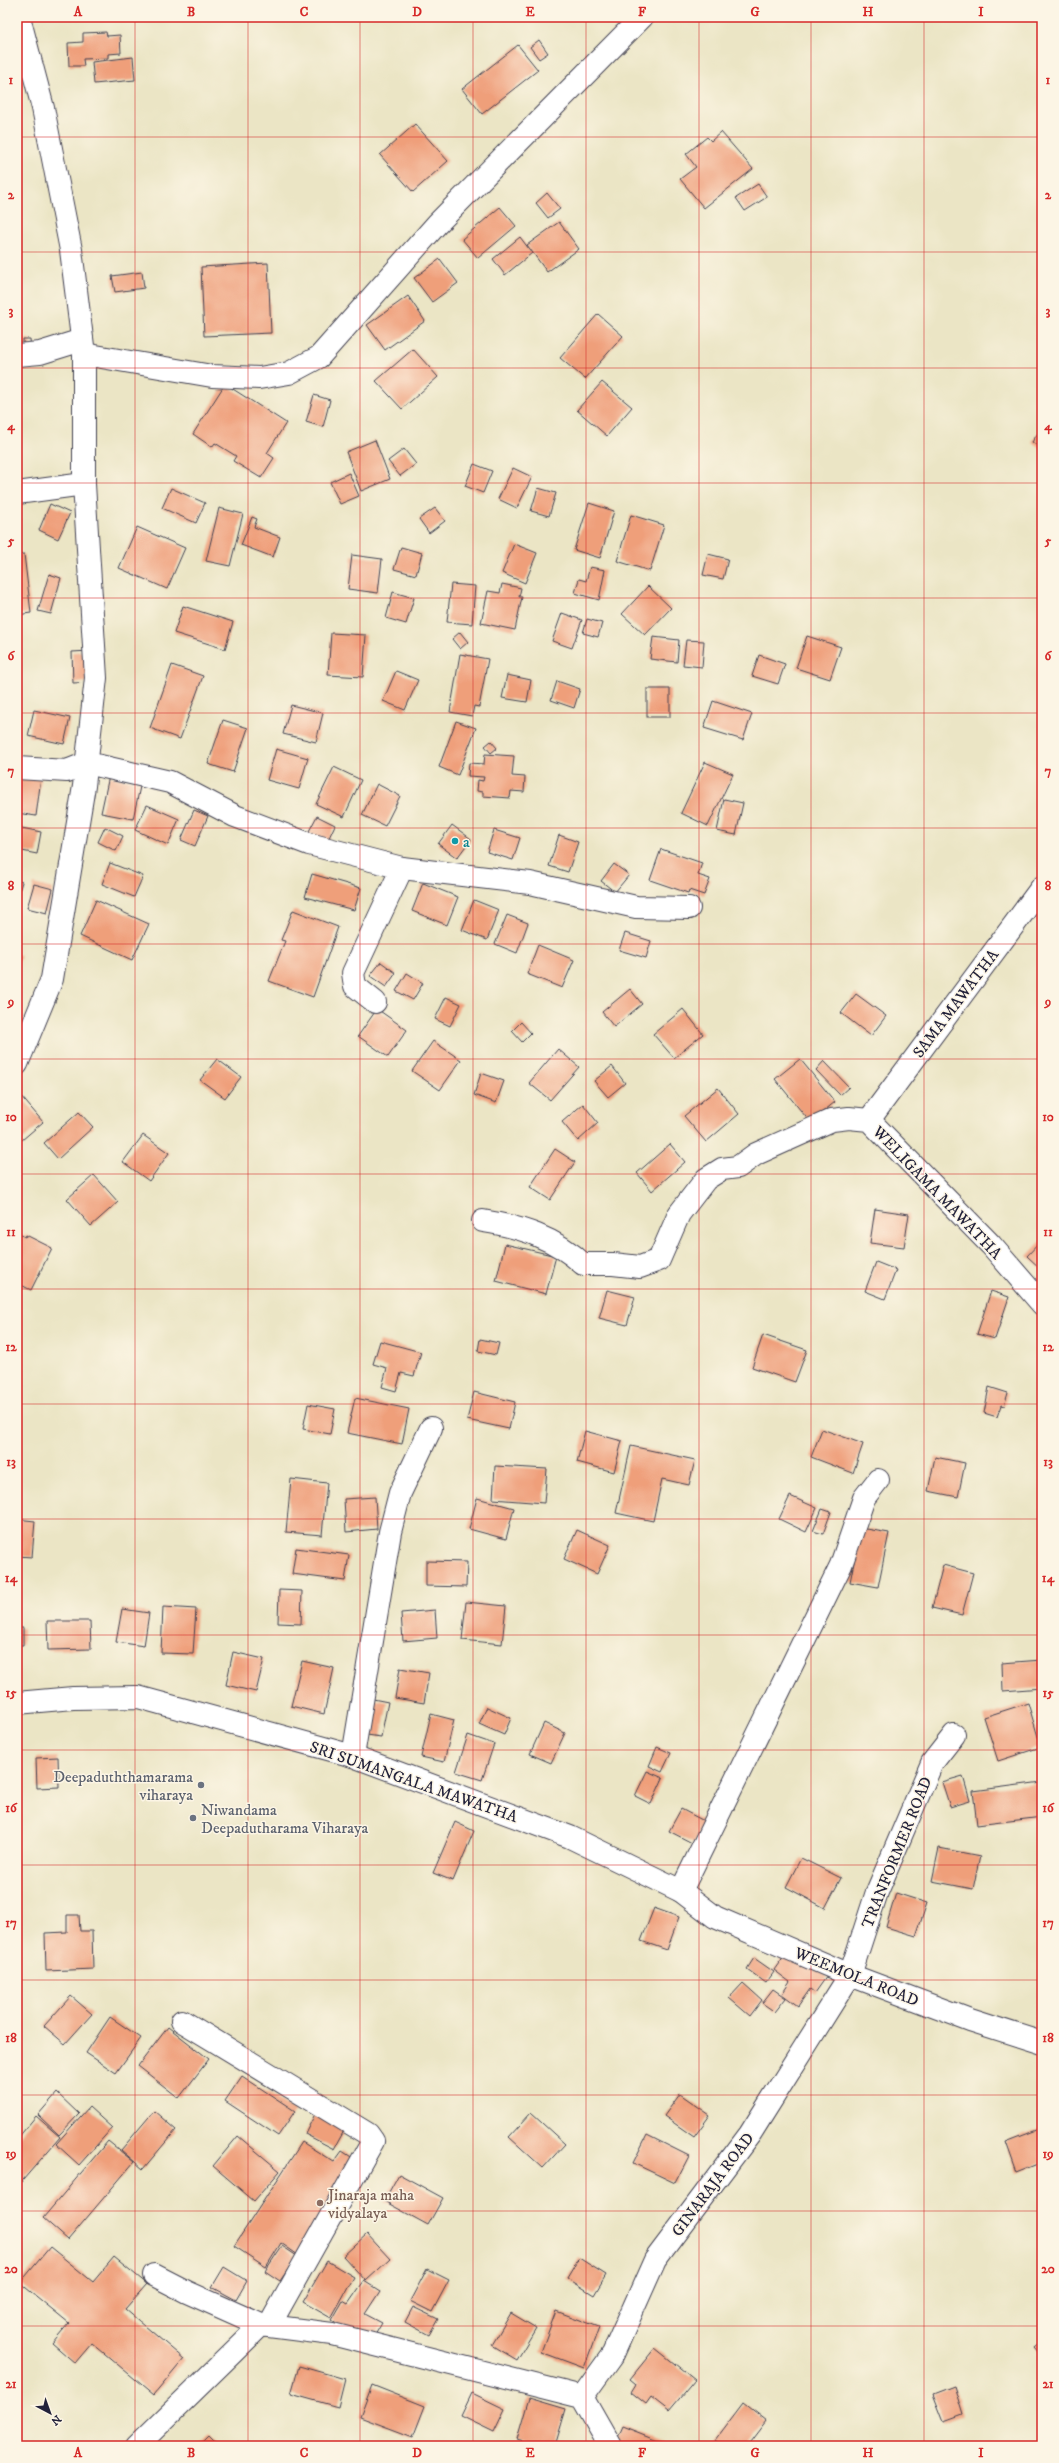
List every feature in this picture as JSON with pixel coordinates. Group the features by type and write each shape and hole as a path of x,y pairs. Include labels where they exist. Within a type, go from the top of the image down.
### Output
{"street":[{"path":"17,1064 52,979 87,763 96,678 84,484 83,347 71,250 43,108 25,75 19,17"},
{"path":"17,355 83,347 212,376 259,378 289,373 319,357 437,224 642,17"},
{"path":"17,493 84,484"},
{"path":"17,768 67,771 87,763 170,782 235,816 309,844 402,868 530,883 636,907 689,908"},
{"path":"375,1002 355,986 352,973 402,868"},
{"name":"SAMA MAWATHA","path":"869,1120 1042,887"},
{"name":"WELIGAMA MAWATHA","path":"483,1221 519,1227 571,1252 583,1264 640,1267 659,1260 679,1214 706,1179 722,1168 738,1167 756,1154 832,1120 849,1118 869,1120 991,1245 1042,1304"},
{"path":"353,1756 390,1532 400,1493 431,1428"},
{"path":"681,1891 841,1565 864,1498 878,1480"},
{"name":"SRI SUMANGALA MAWATHA","path":"17,1703 73,1698 138,1697 353,1756 570,1837 681,1891"},
{"name":"TRANFORMER ROAD","path":"850,1975 877,1892 932,1763 954,1735"},
{"name":"WEEMOLA ROAD","path":"681,1891 715,1917 850,1975 970,2020 1042,2043"},
{"name":"GINARAJA ROAD","path":"582,2397 613,2354 655,2260 750,2134 850,1975"},
{"path":"137,2446 265,2326 373,2141 368,2134 182,2021"},
{"path":"154,2275 265,2326 332,2334 582,2397 610,2446"}],"building":[{"path":"106,32 107,36 120,35 121,53 108,54 108,58 83,59 84,66 69,66 68,43 83,42 83,33"},
{"path":"539,40 548,53 539,59 530,47"},
{"path":"518,45 538,70 482,114 462,89"},
{"path":"133,57 135,80 94,84 92,62"},
{"path":"415,124 448,161 413,192 380,155"},
{"path":"721,132 753,169 704,208 680,179 696,167 686,154 707,137 711,141"},
{"path":"758,184 767,197 745,211 736,198"},
{"path":"547,193 560,209 548,218 536,203"},
{"path":"500,207 516,226 478,258 462,239"},
{"path":"559,222 579,249 547,272 527,245"},
{"path":"520,237 532,253 505,275 493,259"},
{"path":"440,259 458,283 432,302 414,278"},
{"path":"268,263 271,333 204,336 201,267"},
{"path":"142,272 144,288 115,292 112,276"},
{"path":"408,296 425,321 385,350 367,325"},
{"path":"598,314 623,336 585,379 560,358"},
{"path":"23,339 30,339 31,350 23,350"},
{"path":"413,349 438,377 402,409 376,381"},
{"path":"602,382 632,407 607,436 577,410"},
{"path":"225,384 286,423 267,453 274,458 261,478 233,461 236,456 215,443 212,447 193,434"},
{"path":"314,395 330,400 323,427 306,422"},
{"path":"1038,433 1042,436 1042,449 1032,442"},
{"path":"375,440 390,479 361,491 346,452"},
{"path":"404,449 416,464 400,476 388,461"},
{"path":"474,464 492,471 483,493 465,486"},
{"path":"513,468 532,477 517,508 498,499"},
{"path":"349,473 359,496 340,504 330,482"},
{"path":"171,488 205,503 196,523 162,508"},
{"path":"538,488 556,493 549,516 531,511"},
{"path":"589,503 614,511 600,558 574,550"},
{"path":"50,504 70,513 58,539 39,530"},
{"path":"219,508 243,514 230,566 206,561"},
{"path":"435,508 445,521 429,533 419,519"},
{"path":"631,515 664,525 650,571 617,561"},
{"path":"17,517 21,519 17,528"},
{"path":"252,517 257,519 254,527 280,537 273,557 241,545"},
{"path":"137,527 185,548 167,589 119,568"},
{"path":"514,544 537,553 525,583 502,573"},
{"path":"401,547 422,553 416,575 394,569"},
{"path":"24,554 31,613 17,615 17,555"},
{"path":"708,554 728,559 723,579 703,575"},
{"path":"352,555 382,559 378,593 348,589"},
{"path":"590,567 605,570 599,600 575,593 579,579 586,581"},
{"path":"49,574 61,578 51,614 38,611"},
{"path":"451,584 475,586 472,624 447,622"},
{"path":"502,584 521,588 519,597 522,597 515,630 481,623 488,591 500,593"},
{"path":"648,586 671,608 645,635 622,614"},
{"path":"393,592 414,598 406,624 386,618"},
{"path":"183,606 233,622 225,649 174,633"},
{"path":"562,613 582,620 572,648 552,641"},
{"path":"587,619 602,623 598,637 583,633"},
{"path":"460,632 468,642 460,649 452,639"},
{"path":"331,633 366,635 363,677 328,675"},
{"path":"807,636 841,647 830,679 796,668"},
{"path":"653,637 679,640 677,662 650,659"},
{"path":"686,640 704,641 702,667 683,665"},
{"path":"90,651 91,682 73,683 72,652"},
{"path":"460,654 488,659 479,707 474,706 472,716 450,712"},
{"path":"759,655 785,664 778,684 752,676"},
{"path":"172,665 203,676 180,739 150,728"},
{"path":"396,671 418,680 405,710 383,701"},
{"path":"507,675 531,680 527,702 502,698"},
{"path":"557,681 580,689 574,708 551,700"},
{"path":"647,689 670,689 670,717 647,717"},
{"path":"713,701 752,714 743,740 704,728"},
{"path":"291,705 323,713 316,742 283,734"},
{"path":"34,710 70,718 64,744 28,736"},
{"path":"223,720 248,728 233,772 208,764"},
{"path":"456,721 476,728 458,775 439,767"},
{"path":"491,741 497,748 491,753 485,746"},
{"path":"276,749 308,758 299,789 267,780"},
{"path":"485,754 514,756 512,776 525,777 524,792 511,791 510,798 483,796 483,792 477,791 478,780 483,781 484,777 468,776 469,763 484,764"},
{"path":"705,762 733,774 708,826 681,813"},
{"path":"334,767 361,780 344,817 316,804"},
{"path":"17,775 41,778 36,816 17,813"},
{"path":"109,776 141,782 133,819 101,813"},
{"path":"377,784 400,796 385,826 362,815"},
{"path":"724,799 743,803 736,835 717,831"},
{"path":"147,805 179,819 168,845 135,830"},
{"path":"194,810 208,816 195,846 181,840"},
{"path":"317,816 335,825 327,842 308,833"},
{"name":"a","path":"452,825 471,839 457,858 438,844"},
{"path":"17,827 41,832 37,854 17,850"},
{"path":"105,827 123,836 116,851 98,842"},
{"path":"494,830 520,838 513,860 487,852"},
{"path":"559,835 578,842 568,872 549,866"},
{"path":"661,849 702,863 698,875 710,879 704,895 689,890 688,893 650,880"},
{"path":"110,863 143,876 134,897 102,884"},
{"path":"614,864 629,875 615,892 601,881"},
{"path":"312,874 361,888 354,910 305,897"},
{"path":"17,880 22,882 17,898"},
{"path":"423,883 458,897 447,925 412,911"},
{"path":"34,884 53,889 47,913 27,908"},
{"path":"96,900 149,924 132,960 80,936"},
{"path":"474,900 499,910 487,940 462,930"},
{"path":"293,910 338,927 313,997 269,981 285,941 281,940"},
{"path":"507,915 528,923 517,953 495,944"},
{"path":"625,933 651,941 646,958 619,950"},
{"path":"538,945 574,960 562,988 527,974"},
{"path":"17,954 21,956 17,964"},
{"path":"381,962 396,973 386,987 370,976"},
{"path":"407,973 423,983 413,1000 396,991"},
{"path":"630,989 642,1004 614,1027 602,1012"},
{"path":"856,994 886,1016 871,1036 841,1013"},
{"path":"446,997 461,1004 450,1026 435,1019"},
{"path":"377,1009 407,1030 388,1057 358,1036"},
{"path":"683,1009 703,1034 674,1058 653,1034"},
{"path":"521,1022 531,1033 522,1042 512,1031"},
{"path":"433,1041 461,1060 440,1090 412,1071"},
{"path":"558,1049 579,1067 550,1100 529,1083"},
{"path":"217,1059 241,1077 225,1098 200,1080"},
{"path":"800,1059 835,1102 810,1122 775,1079"},
{"path":"824,1061 849,1087 840,1095 816,1070"},
{"path":"612,1066 625,1083 608,1097 594,1081"},
{"path":"481,1073 504,1081 496,1103 474,1095"},
{"path":"718,1088 739,1114 706,1142 684,1116"},
{"path":"20,1095 43,1122 22,1140 17,1134 17,1098"},
{"path":"583,1104 598,1123 578,1141 562,1122"},
{"path":"79,1112 93,1127 58,1159 44,1143"},
{"path":"143,1135 169,1153 149,1181 123,1162"},
{"path":"670,1144 685,1162 652,1191 637,1173"},
{"path":"555,1149 575,1162 550,1200 530,1187"},
{"path":"94,1175 118,1202 91,1226 67,1199"},
{"path":"875,1209 909,1214 904,1247 870,1243"},
{"path":"17,1233 25,1237 26,1235 52,1248 31,1290 17,1283"},
{"path":"1041,1241 1042,1242 1042,1270 1027,1256"},
{"path":"505,1244 556,1256 546,1294 496,1281"},
{"path":"876,1262 896,1270 885,1299 865,1291"},
{"path":"607,1290 635,1297 627,1325 599,1318"},
{"path":"991,1291 1009,1297 995,1339 977,1334"},
{"path":"763,1335 807,1350 795,1382 752,1367"},
{"path":"480,1339 499,1343 496,1355 478,1351"},
{"path":"380,1341 421,1352 414,1376 401,1373 396,1391 382,1387 387,1368 373,1364"},
{"path":"989,1387 1008,1393 1004,1406 1001,1405 997,1417 984,1413"},
{"path":"474,1392 515,1402 509,1429 467,1420"},
{"path":"355,1398 409,1409 402,1444 347,1433"},
{"path":"308,1404 335,1409 330,1434 303,1429"},
{"path":"822,1429 863,1444 853,1473 811,1457"},
{"path":"585,1431 622,1441 614,1472 577,1462"},
{"path":"631,1446 695,1460 689,1485 662,1479 653,1521 616,1513"},
{"path":"935,1457 965,1463 958,1497 928,1491"},
{"path":"495,1466 547,1469 544,1503 493,1499"},
{"path":"291,1479 327,1483 322,1535 286,1532"},
{"path":"790,1496 817,1508 806,1532 779,1519"},
{"path":"375,1497 377,1529 346,1532 344,1499"},
{"path":"477,1498 514,1508 506,1539 469,1529"},
{"path":"822,1509 831,1512 823,1534 813,1531"},
{"path":"17,1519 35,1521 32,1557 17,1556"},
{"path":"861,1528 889,1533 878,1587 850,1582"},
{"path":"577,1530 610,1545 597,1574 564,1559"},
{"path":"296,1548 349,1555 345,1581 292,1574"},
{"path":"426,1561 467,1562 466,1587 426,1586"},
{"path":"943,1565 973,1573 962,1615 932,1608"},
{"path":"279,1590 302,1591 301,1624 278,1623"},
{"path":"466,1602 506,1606 502,1644 462,1640"},
{"path":"163,1607 196,1609 193,1654 161,1653"},
{"path":"122,1609 149,1613 144,1646 116,1642"},
{"path":"435,1610 437,1638 403,1641 401,1613"},
{"path":"47,1621 90,1621 91,1649 48,1650"},
{"path":"17,1628 23,1628 23,1645 17,1645"},
{"path":"233,1652 264,1659 256,1692 226,1685"},
{"path":"1042,1660 1042,1688 1003,1691 1002,1663"},
{"path":"302,1661 334,1668 324,1714 291,1706"},
{"path":"400,1668 429,1673 424,1703 395,1698"},
{"path":"373,1699 388,1702 381,1737 367,1735"},
{"path":"1028,1703 1041,1747 998,1761 984,1717"},
{"path":"487,1707 511,1718 504,1735 479,1724"},
{"path":"431,1714 454,1720 444,1762 421,1757"},
{"path":"544,1723 565,1733 551,1763 530,1754"},
{"path":"468,1735 494,1744 482,1780 456,1772"},
{"path":"657,1747 671,1753 662,1772 649,1766"},
{"path":"58,1757 59,1787 37,1788 36,1758"},
{"path":"647,1771 663,1778 651,1804 635,1796"},
{"path":"963,1776 970,1801 950,1807 942,1782"},
{"path":"1042,1782 1042,1817 977,1825 973,1791"},
{"path":"681,1809 706,1822 694,1844 669,1831"},
{"path":"455,1822 474,1831 453,1881 433,1873"},
{"path":"939,1848 980,1856 973,1889 932,1881"},
{"path":"801,1858 841,1878 825,1908 786,1887"},
{"path":"896,1893 927,1903 916,1936 886,1927"},
{"path":"654,1908 679,1917 667,1950 641,1941"},
{"path":"67,1915 79,1915 80,1931 92,1931 93,1969 46,1971 45,1933 67,1932"},
{"path":"789,1949 827,1976 815,1993 810,1989 798,2006 782,1994 790,1982 774,1970"},
{"path":"754,1958 774,1972 766,1983 747,1969"},
{"path":"743,1983 762,2000 750,2016 729,1998"},
{"path":"773,1989 786,1998 775,2012 762,2003"},
{"path":"71,1996 92,2014 65,2044 44,2026"},
{"path":"110,2017 141,2038 116,2073 86,2053"},
{"path":"168,2027 209,2059 179,2098 138,2066"},
{"path":"242,2076 295,2111 278,2136 225,2101"},
{"path":"57,2093 79,2114 59,2135 38,2115"},
{"path":"680,2094 710,2115 694,2137 664,2116"},
{"path":"89,2107 112,2128 79,2165 56,2144"},
{"path":"154,2111 176,2130 143,2169 121,2150"},
{"path":"531,2113 565,2144 543,2168 509,2137"},
{"path":"315,2114 345,2129 334,2149 305,2134"},
{"path":"36,2116 60,2137 17,2187 17,2139"},
{"path":"1042,2128 1042,2163 1017,2173 1006,2142"},
{"path":"647,2135 689,2156 675,2183 633,2163"},
{"path":"238,2136 280,2171 254,2201 213,2166"},
{"path":"108,2141 134,2162 68,2240 43,2218"},
{"path":"302,2142 334,2162 342,2151 359,2162 298,2255 281,2243 266,2267 234,2246"},
{"path":"399,2174 443,2198 428,2225 384,2201"},
{"path":"367,2234 390,2259 366,2281 343,2256"},
{"path":"282,2246 297,2256 280,2281 265,2271"},
{"path":"50,2247 93,2282 114,2257 147,2284 125,2309 184,2359 154,2395 92,2343 75,2363 52,2343 69,2323 20,2283"},
{"path":"579,2258 606,2275 594,2295 567,2278"},
{"path":"327,2261 354,2277 331,2318 303,2302"},
{"path":"224,2267 247,2281 236,2300 212,2287"},
{"path":"427,2269 449,2280 432,2312 410,2301"},
{"path":"364,2281 380,2291 365,2314 382,2323 371,2342 352,2333 332,2320 343,2301 348,2304"},
{"path":"413,2307 438,2319 429,2335 405,2322"},
{"path":"556,2311 599,2327 584,2368 541,2352"},
{"path":"511,2313 536,2328 517,2360 492,2345"},
{"path":"1042,2340 1042,2354 1035,2346"},
{"path":"655,2348 695,2380 669,2411 651,2397 646,2404 631,2392 636,2384 630,2379"},
{"path":"299,2366 345,2379 338,2407 291,2394"},
{"path":"372,2385 425,2406 413,2437 360,2417"},
{"path":"954,2386 963,2415 944,2422 933,2394"},
{"path":"472,2393 505,2409 494,2432 461,2416"},
{"path":"529,2398 566,2409 555,2446 540,2446 517,2439"},
{"path":"743,2403 766,2421 747,2446 722,2446 715,2440"},
{"path":"622,2426 668,2444 667,2446 626,2446 615,2442"},
{"path":"209,2435 220,2446 198,2446"}],"place":[{"name":"a","path":"455,841"},
{"name":"Deepaduththamarama viharaya","path":"201,1785"},
{"name":"Niwandama Deepadutharama Viharaya","path":"193,1818"},
{"name":"Jinaraja maha vidyalaya","path":"320,2203"}]}
